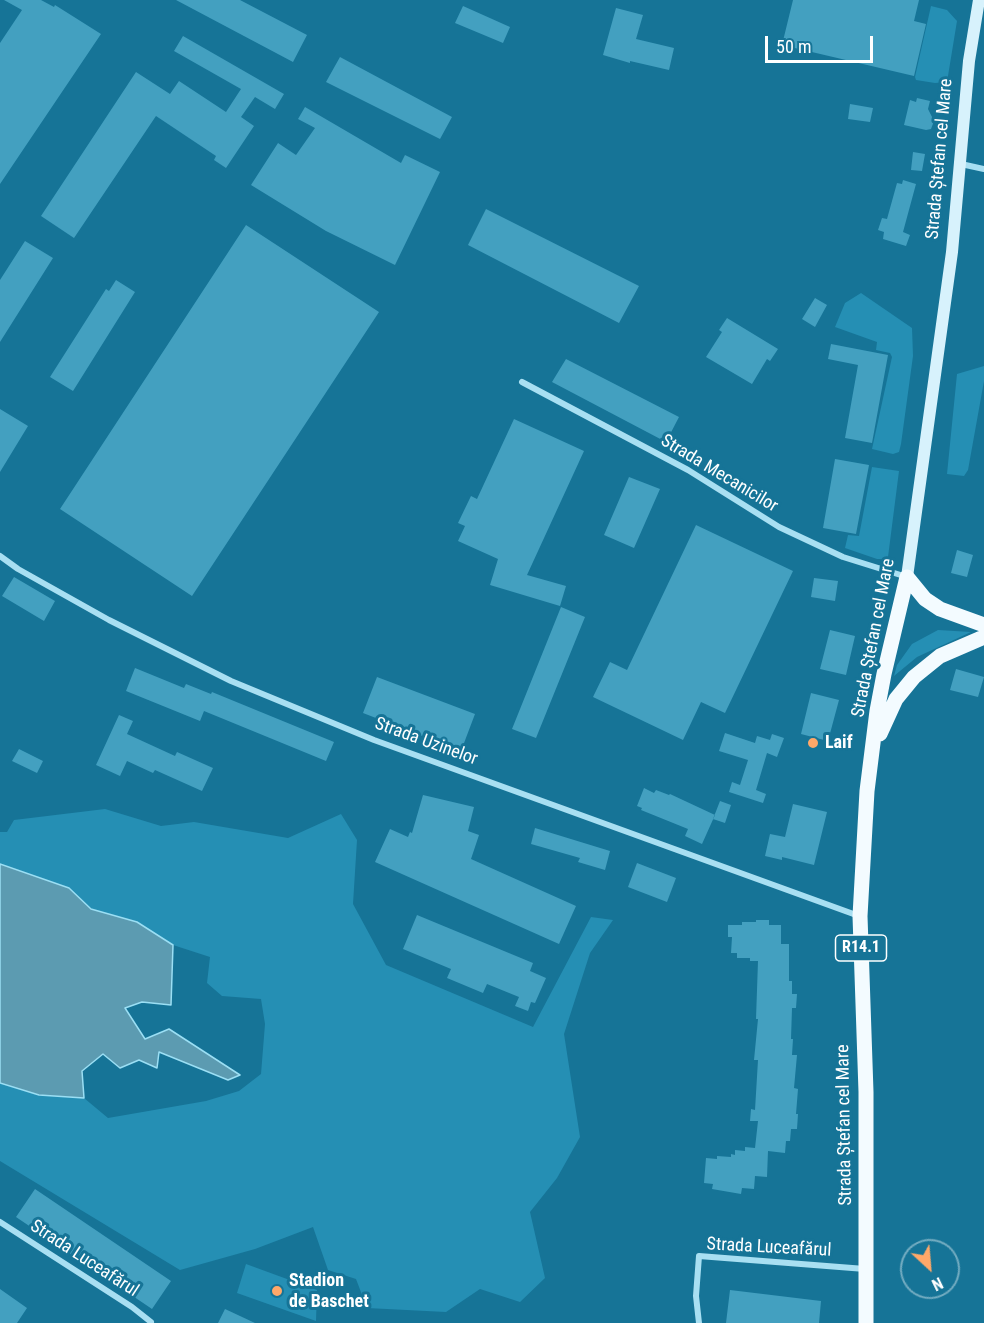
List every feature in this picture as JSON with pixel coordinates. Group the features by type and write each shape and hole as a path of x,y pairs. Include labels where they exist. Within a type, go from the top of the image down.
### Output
{"main road":[{"name":"Strada Ștefan cel Mare","path":"866,1323 866,1092 860,916 867,791 877,711 907,577 940,342 961,164 969,60 979,0"},
{"path":"907,577 925,599 940,609 984,626"},
{"name":"R14.1","path":"874,748 891,709 914,677 934,659 959,646 984,637"}],"street":[{"path":"961,164 984,169"},
{"name":"Strada Mecanicilor","path":"522,382 688,470 779,527 843,557 907,577"},
{"name":"Strada Uzinelor","path":"0,556 18,569 110,620 241,685 374,740 860,916"},
{"name":"Strada Luceafărul","path":"0,1222 132,1307 151,1322"},
{"name":"Strada Luceafărul","path":"699,1323 696,1296 699,1256 866,1269"}],"shaded area":[{"path":"931,6 947,10 957,21 947,82 935,83 916,80 915,77"},
{"path":"861,293 912,328 913,356 901,444 899,452 893,454 872,449 892,357 890,353 876,350 877,342 835,327 845,303"},
{"path":"984,366 984,381 968,470 964,476 947,474 957,374"},
{"path":"872,467 899,471 888,557 883,559 845,548 848,535 859,536"},
{"path":"938,630 971,632 917,657 894,676 897,665 912,644"},
{"path":"105,809 161,826 194,822 288,838 341,814 357,840 353,904 386,965 533,1027 591,917 613,920 590,953 564,1034 580,1137 557,1178 530,1212 545,1278 520,1302 480,1289 446,1312 367,1308 356,1279 328,1270 313,1227 255,1249 180,1270 0,1161 0,1083 39,1095 84,1098 108,1118 206,1101 239,1091 261,1074 265,1024 261,999 222,996 207,983 210,957 173,945 137,922 91,909 69,888 0,864 0,832 7,832 14,820"},
{"path":"0,864 69,888 91,909 137,922 173,945 171,1005 142,1002 125,1008 145,1039 169,1029 240,1075 228,1080 159,1052 157,1068 139,1060 120,1068 103,1054 82,1071 84,1098 39,1095 0,1083"},
{"name":"Stadion de Baschet","path":"246,1264 317,1290 316,1321 237,1293"}],"building":[{"path":"4,0 41,0 54,7 55,5 101,34 0,184 0,43 22,10"},
{"path":"176,0 240,0 307,35 293,62"},
{"path":"793,0 919,0 914,21 926,24 914,76 782,45"},
{"path":"463,6 510,27 503,43 455,23"},
{"path":"616,8 643,15 636,39 674,48 669,70 630,61 630,63 603,55"},
{"path":"183,36 284,94 275,109 255,97 241,117 254,126 226,168 214,160 216,156 156,116 74,238 41,216 136,72 170,94 179,81 226,112 241,89 174,51"},
{"path":"340,57 452,117 440,139 326,82"},
{"path":"917,98 930,101 928,109 934,121 931,129 904,125 910,100 916,102"},
{"path":"850,104 873,108 870,122 848,119"},
{"path":"305,107 401,163 405,155 440,172 395,265 326,231 251,185 278,143 296,155 315,128 298,119"},
{"path":"913,152 925,154 922,171 911,170"},
{"path":"903,180 916,184 903,232 910,235 906,246 883,239 884,232 878,230 882,218 887,219 897,183 902,184"},
{"path":"486,209 639,286 619,323 468,245"},
{"path":"246,225 379,312 192,596 60,509"},
{"path":"25,241 53,258 0,342 0,280"},
{"path":"116,280 135,292 73,391 50,377 106,289 109,291"},
{"path":"815,298 827,305 815,327 802,319"},
{"path":"727,318 778,349 770,361 767,359 752,384 706,357 722,332 719,330"},
{"path":"831,344 888,355 872,443 845,438 858,365 828,359"},
{"path":"566,359 679,417 666,442 552,382"},
{"path":"0,409 28,426 0,472"},
{"path":"514,419 584,451 527,575 566,586 560,606 490,585 498,559 458,541 465,526 458,523 471,496 477,499"},
{"path":"835,459 869,465 856,534 823,528"},
{"path":"629,477 660,489 634,548 604,535"},
{"path":"696,525 793,571 725,713 701,702 683,740 593,697 610,662 627,670"},
{"path":"957,550 973,555 967,577 951,573"},
{"path":"14,577 55,601 44,621 2,596"},
{"path":"814,578 838,581 835,601 811,597"},
{"path":"561,607 585,617 536,738 512,729"},
{"path":"830,630 855,636 846,675 820,669"},
{"path":"135,668 184,688 186,684 211,694 212,692 334,742 326,761 204,711 200,721 126,691"},
{"path":"956,669 984,677 978,697 950,690"},
{"path":"377,677 475,714 461,751 363,713"},
{"path":"811,693 839,700 828,741 801,734"},
{"path":"119,715 133,721 127,734 175,756 177,752 213,768 202,791 155,770 153,773 127,761 120,776 96,765"},
{"path":"725,733 755,743 757,736 770,740 772,734 784,738 777,757 767,753 756,790 766,794 763,803 729,792 732,782 740,785 748,760 719,751"},
{"path":"19,749 43,761 37,773 12,761"},
{"path":"644,788 654,793 656,790 670,794 715,815 702,844 685,836 688,829 641,810 642,808 637,806"},
{"path":"423,795 474,807 468,831 479,835 471,859 576,906 559,944 375,862 390,829 408,837 410,832 412,833"},
{"path":"720,801 731,805 725,823 713,819"},
{"path":"793,804 827,812 814,865 782,857 782,860 765,856 770,834 785,837"},
{"path":"535,828 610,851 605,870 578,862 580,858 531,844"},
{"path":"637,863 676,878 667,902 628,887"},
{"path":"417,915 533,963 530,971 546,978 535,1003 531,1002 528,1011 515,1006 519,997 487,984 483,993 447,978 451,969 403,949"},
{"path":"756,920 769,920 769,925 781,925 781,944 789,944 789,981 792,981 792,994 797,994 796,1008 792,1008 791,1039 793,1039 792,1055 797,1055 794,1088 798,1089 796,1114 798,1114 797,1129 791,1129 790,1141 786,1141 785,1153 768,1151 767,1177 755,1176 754,1189 742,1188 741,1194 712,1189 713,1184 704,1183 706,1158 731,1157 731,1154 735,1155 735,1150 745,1151 745,1147 755,1148 758,1121 750,1121 751,1109 755,1110 758,1060 754,1060 758,1019 756,1019 758,961 750,961 750,958 737,958 737,953 731,953 732,937 728,937 728,925 742,925 742,922 756,922"},
{"path":"35,1189 171,1281 152,1309 16,1217"},
{"path":"0,1289 27,1308 17,1323 0,1323"},
{"path":"730,1290 821,1301 819,1323 726,1323"},
{"path":"225,1309 255,1323 218,1323"}],"place":[{"name":"Laif","path":"813,743"},
{"name":"Stadion de Baschet","path":"277,1291"}]}
